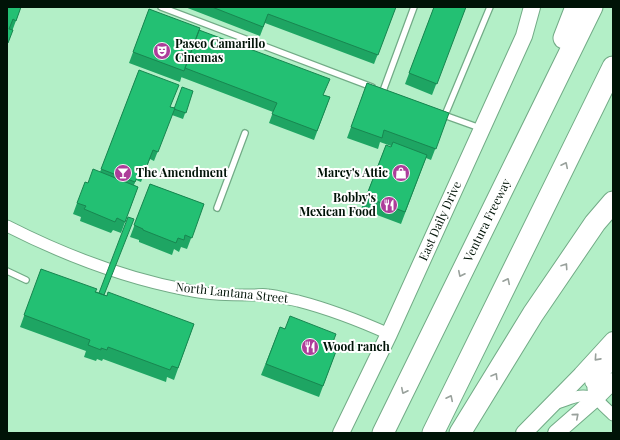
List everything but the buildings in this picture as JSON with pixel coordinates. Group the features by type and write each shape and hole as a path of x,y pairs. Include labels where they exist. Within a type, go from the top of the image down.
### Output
{"highway":[{"path":"522,151 576,7"},
{"name":"Ventura Freeway","path":"383,433 592,7"},
{"path":"433,433 613,67"},
{"path":"460,433 532,314 595,223 613,202"}],"main road":[{"name":"East Daily Drive","path":"341,433 389,334 524,36 532,7"},
{"path":"524,433 613,340"},
{"path":"593,381 613,359"},
{"path":"556,433 613,381"}],"street":[{"name":"North Lantana Street","path":"7,226 40,243 128,277 187,291 268,295 285,298 316,306 366,323 389,334"},
{"path":"593,381 592,389 596,398 613,415"},
{"path":"551,405 571,398 586,395 596,398"}],"lane":[{"path":"161,7 390,94"},
{"path":"383,91 414,7"},
{"path":"445,115 490,7"},
{"path":"438,112 482,129"},
{"path":"217,208 245,133"},
{"path":"7,271 26,280"}],"place":[{"name":"Paseo Camarillo Cinemas","path":"162,51"},
{"name":"The Amendment","path":"123,173"},
{"name":"Marcy's Attic","path":"401,173"},
{"name":"Bobby's Mexican Food","path":"389,205"},
{"name":"Wood ranch","path":"310,347"}]}
